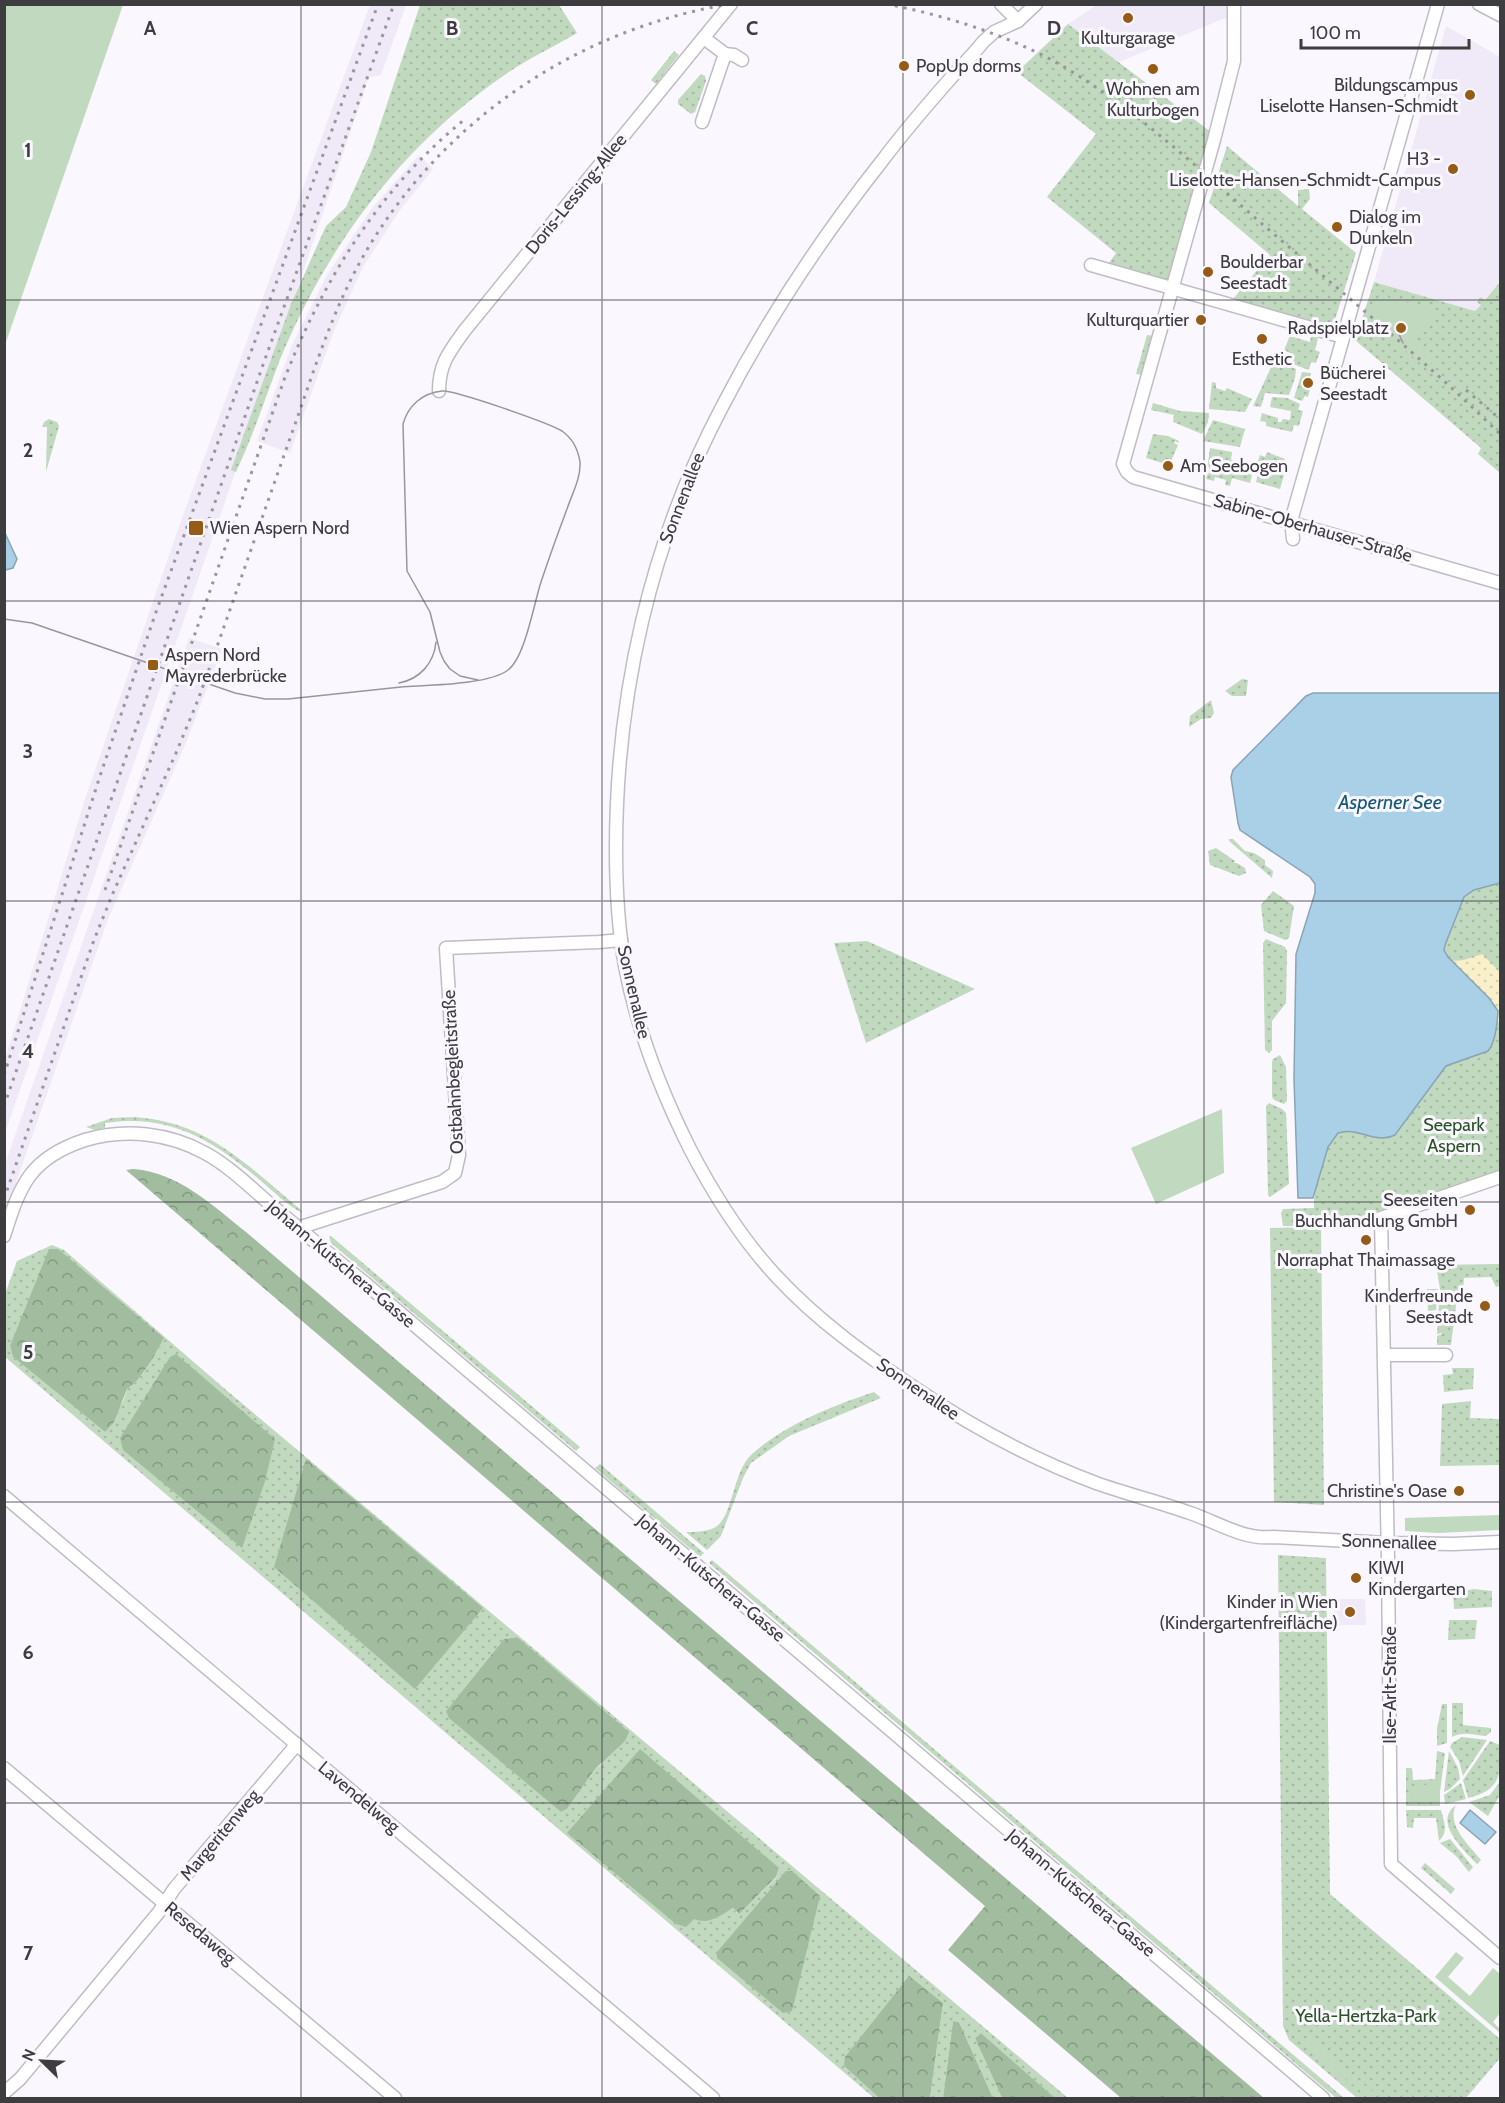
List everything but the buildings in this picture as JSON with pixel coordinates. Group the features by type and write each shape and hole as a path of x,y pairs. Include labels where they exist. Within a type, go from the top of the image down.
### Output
{"street":[{"name":"Doris-Lessing-Allee","path":"439,392 439,380 446,357 465,330 731,4"},
{"path":"1001,4 1018,21"},
{"name":"Sonnenallee","path":"1036,4 1018,21 994,32 983,42 882,160 833,227 780,304 738,376 686,483 651,585 640,627 619,762 617,883 621,940 628,980 648,1050 668,1104 706,1180 750,1245 778,1278 853,1344 912,1386 975,1426 1031,1455 1099,1484 1194,1514 1255,1538 1388,1543 1500,1542"},
{"path":"1171,288 1214,140 1233,61 1234,4"},
{"path":"1293,539 1291,521 1438,4"},
{"path":"1479,4 1500,15"},
{"path":"704,38 725,54 734,55 742,60"},
{"path":"702,122 725,54"},
{"path":"1091,265 1343,337"},
{"name":"Sabine-Oberhauser-Straße","path":"1171,288 1123,464 1127,472 1133,477 1500,583"},
{"name":"Ostbahnbegleitstraße","path":"298,1228 442,1182 455,1173 459,1155 446,948 621,940"},
{"name":"Johann-Kutschera-Gasse","path":"4,1236 15,1202 27,1179 50,1157 69,1145 103,1135 144,1133 176,1140 206,1153 298,1228 1323,2098"},
{"name":"Ilse-Arlt-Straße","path":"1500,1177 1381,1218 1388,1543 1391,1864 1500,1958"},
{"path":"1384,1355 1446,1355"},
{"name":"Lavendelweg","path":"4,1496 713,2098"},
{"name":"Margeritenweg","path":"5,2090 20,2079 165,1903 174,1889 297,1744"},
{"name":"Resedaweg","path":"4,1768 395,2098"},
{"path":"5,2090 17,2098"}],"shaded area":[{"path":"370,5 406,5 381,75 369,77 223,508 5,1133 5,1059 85,799 177,532"},
{"path":"1097,5 1227,5 1228,17 1119,62 1068,24"},
{"name":"H3 - Liselotte-Hansen-Schmidt-Campus","path":"1446,26 1500,57 1500,282 1484,300 1480,298 1477,301 1481,305 1475,311 1374,282"},
{"path":"419,155 433,169 400,210 363,267 333,333 290,453 257,441 292,345 327,275 372,208"},
{"path":"189,638 222,649 186,743 108,919 5,1214 5,1164"},
{"name":"Kinder in Wien (Kindergartenfreifläche)","path":"1334,1599 1365,1599 1366,1625 1334,1625"}],"green space":[{"path":"4,5 123,5 5,345"},
{"path":"420,5 559,5 577,33 506,74 468,102 433,132 401,165 372,201 344,238 298,319 236,472 231,470 291,304 326,226 346,207 371,152"},
{"path":"1068,24 1211,132 1169,281 1109,263 1116,253 1047,197 1096,134 1017,72"},
{"path":"674,51 679,55 656,84 651,80"},
{"path":"701,74 705,76 706,81 695,112 691,114 678,104 678,100"},
{"path":"1227,146 1298,206 1298,190 1309,189 1310,199 1302,209 1356,253 1333,326 1233,299 1270,255 1209,203"},
{"path":"1374,282 1475,311 1481,305 1477,302 1480,297 1485,300 1500,282 1500,473 1478,454 1481,448 1355,340"},
{"name":"Radspielplatz","path":"1384,296 1438,311 1414,339 1436,358 1427,369 1366,317"},
{"path":"1147,335 1153,336 1142,375 1136,374"},
{"path":"1290,336 1310,342 1311,336 1318,338 1315,350 1320,352 1316,363 1311,362 1309,370 1287,362 1290,353 1284,350"},
{"path":"1279,362 1296,369 1289,395 1265,393 1261,407 1253,406 1273,363 1278,365"},
{"path":"1302,372 1311,373 1309,380 1312,381 1308,397 1305,396 1302,401 1294,398"},
{"path":"1212,382 1216,383 1216,388 1225,391 1227,388 1252,399 1245,412 1209,409"},
{"path":"1272,397 1287,398 1300,404 1298,410 1303,411 1299,426 1294,425 1292,432 1266,426 1266,422 1260,421 1262,413 1278,418 1278,422 1283,419 1290,420 1291,411 1270,407"},
{"path":"1153,403 1180,411 1209,413 1208,422 1202,434 1173,422 1174,415 1151,410"},
{"path":"49,419 57,422 59,426 46,472 47,427 42,427"},
{"path":"1213,420 1245,429 1240,447 1203,441"},
{"path":"1153,434 1168,436 1179,441 1174,443 1178,445 1169,465 1146,458"},
{"path":"1210,448 1232,452 1231,460 1235,461 1236,470 1252,475 1250,483 1232,478 1230,486 1225,485 1226,480 1215,477 1214,481 1206,479 1207,475 1201,473 1203,462 1208,463"},
{"path":"1267,452 1285,459 1283,465 1288,467 1287,473 1258,461 1260,455 1265,457"},
{"path":"1259,465 1284,475 1280,489 1256,482"},
{"path":"1242,679 1248,680 1246,696 1232,696 1225,691"},
{"path":"1211,700 1214,713 1211,718 1201,719 1189,727 1190,716"},
{"path":"1233,839 1245,851 1254,853 1265,860 1265,865 1273,871 1272,878 1229,841"},
{"path":"1216,848 1235,861 1234,863 1245,868 1246,873 1239,876 1210,865 1208,851"},
{"name":"Seepark Aspern","path":"1500,883 1500,1170 1383,1210 1373,1219 1315,1221 1314,1219 1306,1226 1283,1226 1281,1213 1283,1209 1314,1208 1321,1168 1329,1147 1338,1133 1345,1131 1380,1138 1395,1135 1446,1066 1480,1054 1491,1047 1497,1022 1489,998 1448,957 1444,950 1464,897 1474,890"},
{"path":"1273,891 1294,906 1289,938 1285,940 1264,931 1261,905"},
{"path":"1266,939 1285,947 1287,951 1286,1003 1272,1021 1272,1050 1269,1053 1265,1050 1263,943"},
{"path":"867,941 975,989 866,1043 834,943"},
{"path":"1280,1055 1286,1067 1287,1101 1284,1104 1272,1097 1272,1062"},
{"path":"1269,1103 1286,1113 1289,1184 1270,1197 1268,1195 1266,1106"},
{"path":"1222,1109 1224,1173 1156,1204 1131,1148"},
{"path":"135,1117 184,1127 206,1137 244,1163 302,1213 226,1154 190,1133 151,1122 105,1123 105,1128 95,1130 86,1127 112,1118"},
{"path":"134,1169 166,1177 180,1184 207,1201 246,1232 1264,2098 1121,2098 948,1950 985,1906 126,1170"},
{"path":"1321,1227 1324,1505 1274,1502 1270,1228"},
{"path":"329,1236 580,1447 576,1451 331,1243"},
{"path":"52,1245 64,1250 225,1389 1068,2098 1055,2098 981,2033 975,2038 1002,2098 993,2098 959,2022 953,2021 943,2098 930,2098 943,2003 844,2066 879,2098 874,2098 5,1357 5,1294 17,1261","holes":["164,1338 152,1360 136,1382 127,1389 123,1401 105,1432 13,1357 10,1346","517,1637 603,1763 595,1769 567,1809 561,1812 446,1711 504,1639","779,1868 776,1878 738,1914 733,1908 710,1920 694,1918"]},
{"path":"49,1249 58,1249 164,1338 152,1360 136,1382 127,1389 114,1422 105,1432 13,1357 10,1346"},
{"path":"1500,1264 1500,1290 1491,1277 1464,1278 1463,1290 1458,1290 1451,1345 1437,1345 1437,1336 1442,1333 1437,1334 1440,1289 1436,1265"},
{"path":"1427,1289 1438,1289 1436,1310 1428,1311"},
{"path":"176,1354 275,1439 265,1481 242,1548 123,1450 120,1438 170,1357"},
{"path":"1452,1368 1474,1368 1473,1389 1444,1392 1443,1375 1453,1374"},
{"path":"874,1392 881,1398 789,1436 751,1463 721,1536 707,1550 686,1532 707,1530 720,1523 745,1463 764,1444 809,1418"},
{"path":"1471,1401 1470,1418 1500,1419 1500,1465 1440,1466 1442,1404"},
{"path":"306,1459 483,1608 415,1689 274,1567"},
{"path":"600,1464 704,1553 700,1557 595,1468"},
{"path":"1500,1515 1500,1530 1438,1533 1405,1531 1405,1518"},
{"name":"Yella-Hertzka-Park","path":"1278,1555 1326,1558 1330,1894 1500,2039 1500,2058 1466,2098 1357,2098 1289,2040 1283,2026"},
{"path":"712,1560 1344,2098 1336,2098 709,1563"},
{"path":"1474,1589 1492,1591 1492,1607 1454,1609 1453,1593"},
{"path":"1449,1620 1477,1620 1475,1639 1448,1640"},
{"path":"517,1637 629,1732 625,1741 595,1769 567,1809 561,1812 449,1718 446,1711 504,1639"},
{"path":"1452,1703 1463,1703 1463,1725 1491,1728 1491,1732 1486,1736 1464,1734 1452,1737"},
{"path":"1442,1704 1447,1704 1447,1743 1437,1746 1437,1729"},
{"path":"1462,1737 1487,1740 1463,1776 1459,1761 1450,1747"},
{"path":"1490,1741 1500,1745 1497,1780 1487,1791 1468,1798 1463,1780"},
{"path":"640,1749 779,1868 776,1877 739,1914 733,1908 710,1920 694,1919 686,1927 676,1924 567,1833"},
{"path":"1437,1751 1445,1753 1440,1806 1406,1806 1406,1768 1412,1768 1413,1780 1435,1779"},
{"path":"1449,1751 1458,1768 1460,1779 1444,1792"},
{"path":"1461,1783 1466,1799 1445,1804 1444,1795"},
{"path":"1499,1783 1500,1795 1488,1816 1469,1802 1490,1795"},
{"path":"1439,1784 1439,1802 1412,1803 1411,1786"},
{"path":"1456,1805 1454,1820 1456,1827 1481,1860 1477,1864 1459,1844 1449,1828 1447,1820"},
{"path":"1406,1810 1441,1810 1445,1827 1442,1838 1439,1841 1436,1818 1414,1818 1413,1828 1407,1827"},
{"path":"1450,1839 1473,1867 1469,1872 1456,1856 1440,1843"},
{"path":"1425,1863 1455,1889 1451,1894 1421,1868"},
{"path":"786,1871 792,1871 820,1896 792,2011 783,2013 717,1958 717,1952"},
{"path":"1456,1952 1464,1958 1448,1977 1470,1996 1493,1968 1500,1974 1500,2013 1493,2022 1500,2029 1500,2033 1435,1977"},
{"path":"909,1976 943,2003 930,2098 879,2098 844,2066 845,2057"},
{"path":"953,2021 959,2022 993,2098 943,2098"},
{"path":"981,2033 1055,2098 1002,2098 975,2038"},
{"path":"1310,2041 1373,2092 1374,2098 1369,2098 1304,2044"}],"sand":[{"path":"1482,954 1500,972 1500,1022 1497,1022 1496,1006 1452,961"}],"water":[{"path":"5,533 17,559 13,568 5,570"},
{"name":"Asperner See","path":"1313,693 1500,693 1500,883 1474,890 1464,897 1444,950 1448,957 1489,998 1498,1011 1497,1026 1488,1051 1446,1066 1395,1135 1380,1138 1345,1131 1338,1133 1328,1147 1313,1198 1298,1198 1294,1079 1296,954 1315,893 1315,884 1310,877 1240,830 1231,777 1233,770 1306,696"},
{"path":"1470,1810 1496,1832 1485,1844 1460,1823"}],"tram line":[{"path":"1398,332 1403,343"},
{"path":"4,619 32,623 235,693 265,699 288,699 457,683 487,679 499,675 514,664 524,642 541,582 578,480 580,462 574,444 562,431 482,401 450,392 435,392 422,398 412,406 403,424 407,571 430,612 444,661 460,676 478,680"},
{"path":"399,683 413,678 425,669 435,650 436,642"}],"railway":[{"path":"4,1075 100,776 156,612 378,4"},
{"path":"4,1106 264,362 394,4"},
{"path":"4,1199 94,940 198,700 326,337 345,292 368,248 400,201 437,158 477,120 522,86 570,58 621,34 674,16 730,4"},
{"path":"886,4 949,19 1030,49 1081,77 1111,98 1170,144 1393,336 1500,434"},
{"path":"105,890 299,343 336,272 380,206 406,175 464,120"},
{"path":"1466,390 1500,419"}],"place":[{"name":"Kulturgarage","path":"1128,18"},
{"name":"PopUp dorms","path":"904,66"},
{"name":"Wohnen am Kulturbogen","path":"1153,69"},
{"name":"Bildungscampus Liselotte Hansen-Schmidt","path":"1470,95"},
{"name":"H3 - Liselotte-Hansen-Schmidt-Campus","path":"1453,169"},
{"name":"Dialog im Dunkeln","path":"1337,227"},
{"name":"Boulderbar Seestadt","path":"1208,272"},
{"name":"Kulturquartier","path":"1201,320"},
{"name":"Radspielplatz","path":"1401,328"},
{"name":"Esthetic","path":"1262,339"},
{"name":"Bücherei Seestadt","path":"1308,383"},
{"name":"Am Seebogen","path":"1168,466"},
{"name":"Wien Aspern Nord","path":"196,528"},
{"name":"Aspern Nord Mayrederbrücke","path":"153,665"},
{"name":"Seeseiten Buchhandlung GmbH","path":"1470,1210"},
{"name":"Norraphat Thaimassage","path":"1366,1240"},
{"name":"Kinderfreunde Seestadt","path":"1485,1306"},
{"name":"Christine's Oase","path":"1459,1491"},
{"name":"KIWI Kindergarten","path":"1356,1578"},
{"name":"Kinder in Wien (Kindergartenfreifläche)","path":"1350,1612"}]}
